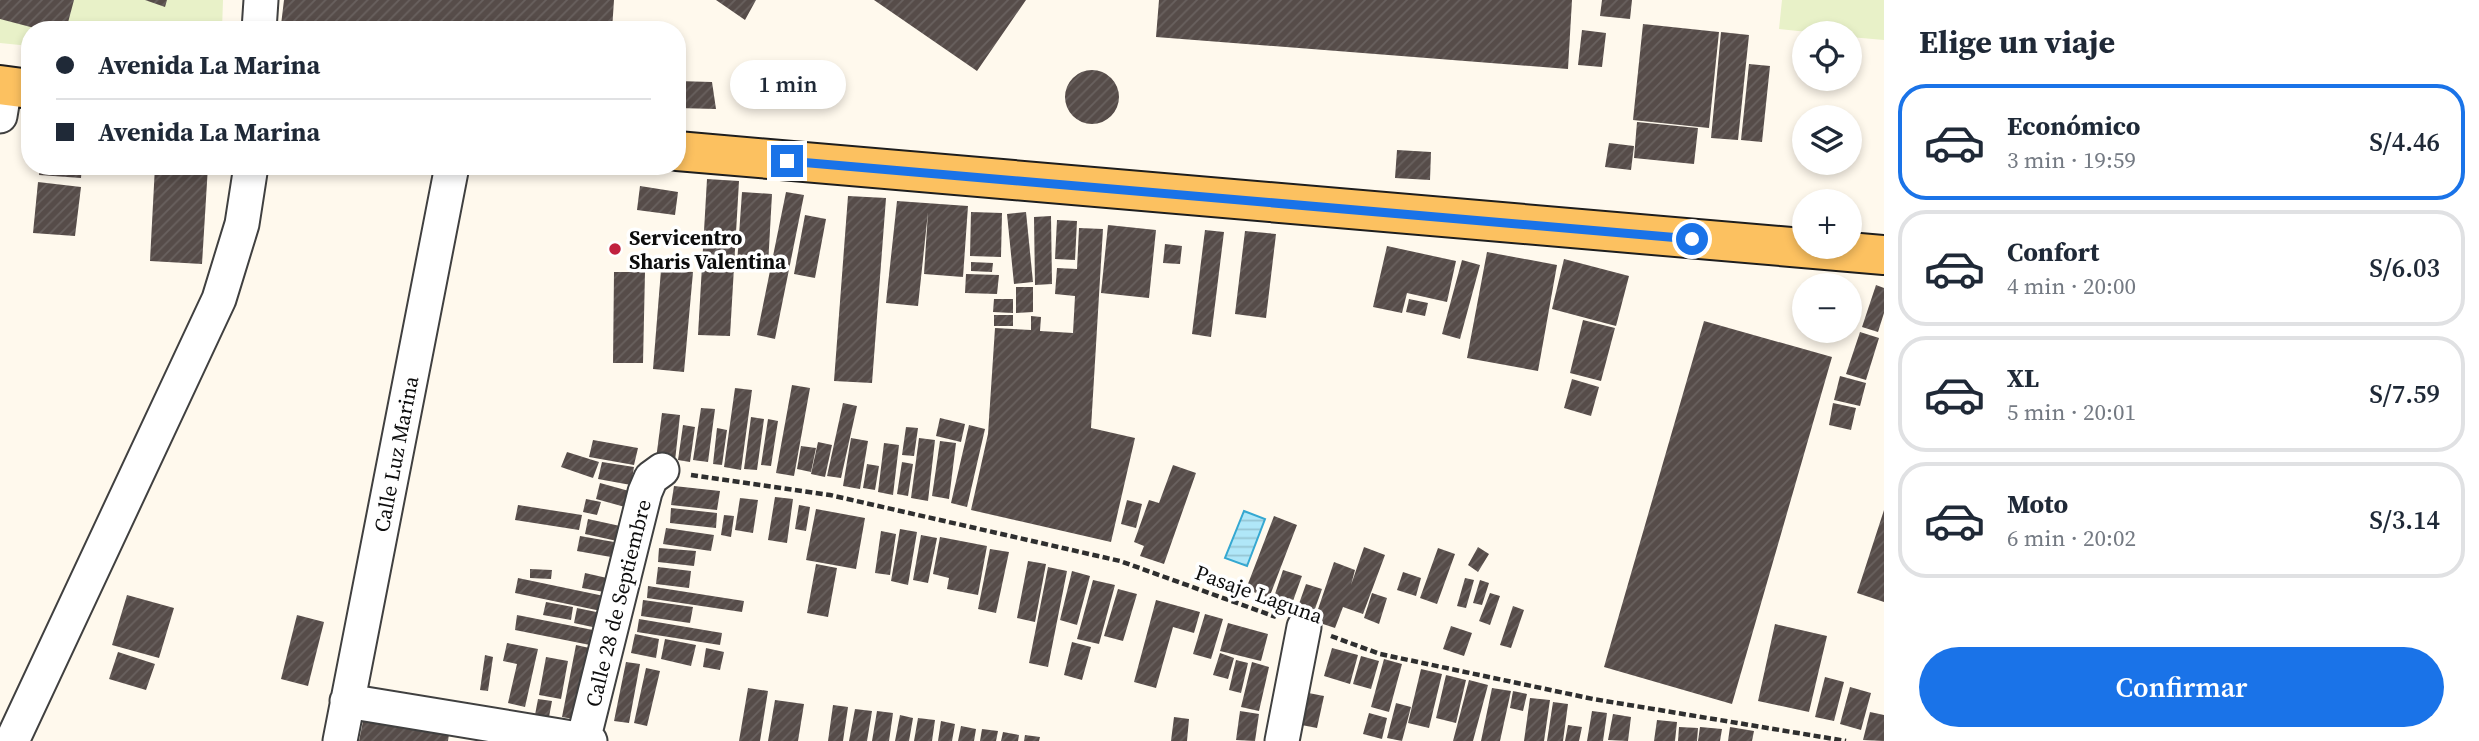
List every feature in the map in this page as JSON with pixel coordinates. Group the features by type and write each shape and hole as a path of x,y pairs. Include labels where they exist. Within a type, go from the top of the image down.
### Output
{"main road":[{"path":"686,152 1884,255"}],"street":[{"path":"260,21 261,0"},
{"path":"12,741 219,299 242,225 250,175"},
{"name":"Calle Luz Marina","path":"340,741 450,175"},
{"name":"Calle 28 de Septiembre","path":"585,741 645,492 651,478 663,470"},
{"path":"1282,741 1304,627"},
{"path":"347,701 585,741"}],"path":[{"name":"Pasaje Laguna","path":"663,470 831,495 1120,562 1380,654 1579,696 1846,741"}],"green space":[{"path":"0,0 223,0 222,21 21,21 21,45 0,43"},
{"path":"1782,0 1884,0 1884,40 1862,38 1862,21 1792,21 1792,30 1779,29"}],"water":[{"path":"1244,511 1265,519 1247,566 1225,558"}],"building":[{"path":"0,0 74,0 68,21 21,21 21,24 0,19"},
{"path":"145,0 167,0 165,7"},
{"path":"284,0 614,0 613,21 281,21"},
{"path":"716,0 756,0 745,20"},
{"path":"874,0 1026,0 977,71"},
{"path":"1159,0 1572,0 1568,69 1156,37"},
{"path":"1602,0 1632,0 1630,19 1600,16"},
{"path":"1643,24 1719,32 1709,128 1633,120"},
{"path":"1582,30 1606,33 1602,67 1578,65"},
{"path":"1721,32 1749,35 1738,140 1711,138"},
{"path":"1749,64 1770,66 1762,142 1741,140"},
{"path":"1092,70 1111,78 1119,97 1111,116 1092,124 1073,116 1065,97 1073,78"},
{"path":"686,81 712,82 716,109 686,108"},
{"path":"1637,122 1698,128 1694,164 1634,158"},
{"path":"1609,143 1634,146 1631,170 1605,167"},
{"path":"1397,150 1431,152 1430,180 1395,178"},
{"path":"39,175 81,175 81,178"},
{"path":"155,175 207,175 202,264 150,261"},
{"path":"707,179 739,181 730,336 698,335"},
{"path":"38,182 81,187 75,236 33,233"},
{"path":"640,186 678,192 675,215 637,210"},
{"path":"742,192 772,194 768,266 737,264"},
{"path":"786,192 804,195 775,339 757,335"},
{"path":"848,196 886,198 872,383 834,381"},
{"path":"897,201 968,206 963,277 924,274 928,212 918,306 886,303"},
{"path":"971,212 1002,213 1001,257 970,256"},
{"path":"1026,212 1033,282 1014,284 1007,214"},
{"path":"805,215 826,219 815,278 794,274"},
{"path":"1051,216 1052,284 1035,285 1034,217"},
{"path":"1057,220 1077,221 1075,260 1055,259"},
{"path":"1108,225 1156,230 1149,298 1101,293"},
{"path":"1079,228 1103,229 1091,428 1135,438 1111,542 971,510 988,434 995,328 1031,330 1031,316 1041,317 1040,331 1073,333 1075,296 1055,294 1057,268 1077,269"},
{"path":"1205,230 1224,232 1211,337 1192,334"},
{"path":"1245,231 1276,234 1266,318 1235,314"},
{"path":"1165,244 1182,246 1180,264 1163,263"},
{"path":"1387,246 1456,261 1447,302 1407,293 1402,313 1373,307"},
{"path":"1487,252 1557,265 1538,371 1467,358"},
{"path":"1564,259 1629,276 1616,326 1552,309"},
{"path":"1462,260 1480,265 1460,339 1442,334"},
{"path":"971,262 993,263 992,272 971,271"},
{"path":"661,270 693,272 684,372 653,369"},
{"path":"614,272 645,272 643,363 613,363"},
{"path":"966,274 999,275 997,294 965,293"},
{"path":"1876,285 1884,288 1884,313 1878,332 1862,327"},
{"path":"1016,287 1033,287 1033,312 1016,313"},
{"path":"994,299 1013,299 1013,313 993,312"},
{"path":"1409,299 1428,303 1425,316 1406,312"},
{"path":"994,315 1013,315 1013,326 994,326"},
{"path":"1583,320 1615,328 1601,381 1570,373"},
{"path":"1704,321 1832,357 1732,704 1604,667"},
{"path":"1862,333 1879,338 1866,380 1846,374 1856,343 1862,343"},
{"path":"1840,376 1866,383 1860,406 1834,400"},
{"path":"1572,379 1599,387 1591,416 1564,408"},
{"path":"792,385 810,388 794,476 776,473"},
{"path":"735,388 752,390 741,470 724,467"},
{"path":"843,403 857,406 841,478 827,476"},
{"path":"1833,403 1856,408 1851,430 1829,425"},
{"path":"701,408 715,409 708,462 693,460"},
{"path":"662,413 680,415 675,461 656,459"},
{"path":"751,417 764,419 757,470 744,469"},
{"path":"940,418 965,424 961,442 936,436"},
{"path":"768,419 778,421 771,466 761,465"},
{"path":"683,425 695,427 690,462 678,460"},
{"path":"969,425 985,429 967,507 951,503"},
{"path":"906,427 918,428 914,456 902,455"},
{"path":"717,428 727,430 722,465 713,464"},
{"path":"851,438 868,441 860,489 843,486"},
{"path":"919,438 935,440 928,501 911,498"},
{"path":"593,440 638,448 634,465 589,457"},
{"path":"940,441 956,443 949,499 932,496"},
{"path":"818,442 832,445 825,477 811,474"},
{"path":"884,443 899,445 893,495 878,492"},
{"path":"801,446 816,448 811,472 797,469"},
{"path":"567,452 599,462 593,478 561,467"},
{"path":"602,462 634,467 631,485 598,479"},
{"path":"902,462 913,464 908,496 897,494"},
{"path":"867,464 879,466 875,490 863,488"},
{"path":"1173,465 1196,473 1164,564 1140,556 1144,546 1134,542 1149,500 1159,503"},
{"path":"600,483 629,491 625,507 596,499"},
{"path":"674,486 720,491 717,510 671,505"},
{"path":"775,497 793,499 787,543 768,540"},
{"path":"740,498 758,500 753,533 735,530"},
{"path":"586,499 601,502 597,515 583,512"},
{"path":"1127,500 1142,504 1136,528 1121,524"},
{"path":"518,505 582,515 579,530 515,520"},
{"path":"799,505 810,507 806,531 795,529"},
{"path":"671,508 717,513 716,528 670,523"},
{"path":"816,509 865,518 856,569 806,560"},
{"path":"1884,510 1884,602 1857,593"},
{"path":"724,515 734,516 731,537 721,535"},
{"path":"1274,516 1297,525 1269,598 1246,589"},
{"path":"588,519 620,526 617,541 585,534"},
{"path":"666,528 714,535 711,551 663,544"},
{"path":"900,529 917,532 908,585 891,581"},
{"path":"881,531 896,534 890,575 875,573"},
{"path":"921,535 937,538 928,583 913,580"},
{"path":"580,536 614,542 611,557 577,551"},
{"path":"940,537 987,546 978,595 947,589 949,578 933,574"},
{"path":"1364,547 1385,555 1363,614 1343,607 1335,628 1314,621 1334,562 1355,570 1351,585"},
{"path":"1478,547 1489,554 1478,572 1468,565"},
{"path":"659,548 696,551 694,566 658,562"},
{"path":"1438,548 1455,554 1437,604 1420,598"},
{"path":"990,549 1009,552 996,613 978,609"},
{"path":"1028,561 1046,564 1035,622 1017,618"},
{"path":"816,564 837,568 828,617 807,613"},
{"path":"658,567 691,571 689,588 656,584"},
{"path":"1048,567 1067,571 1048,667 1029,663"},
{"path":"530,569 552,570 551,579 530,578"},
{"path":"1283,570 1302,576 1289,612 1271,606"},
{"path":"1072,571 1090,576 1077,625 1060,620"},
{"path":"1403,572 1421,578 1416,596 1397,590"},
{"path":"585,573 607,578 604,592 582,588"},
{"path":"518,578 604,596 601,611 515,593"},
{"path":"1465,578 1474,580 1466,608 1457,606"},
{"path":"1093,580 1115,585 1099,644 1077,639"},
{"path":"1480,580 1489,583 1482,605 1473,603"},
{"path":"1306,584 1322,589 1311,620 1295,615"},
{"path":"648,586 744,601 742,612 647,598"},
{"path":"1118,589 1137,594 1123,641 1104,636"},
{"path":"1372,593 1387,598 1379,624 1364,618"},
{"path":"1490,593 1500,596 1490,625 1479,621"},
{"path":"127,595 174,608 159,658 112,645"},
{"path":"643,600 693,607 690,623 641,616"},
{"path":"1156,600 1200,612 1194,633 1173,627 1156,688 1134,682"},
{"path":"546,602 573,607 571,620 543,615"},
{"path":"1513,606 1524,610 1511,648 1500,645"},
{"path":"577,608 601,613 597,628 574,623"},
{"path":"1205,614 1223,619 1211,659 1193,654"},
{"path":"297,615 324,622 308,686 281,679"},
{"path":"517,615 598,631 595,646 515,630"},
{"path":"639,619 722,633 720,645 637,632"},
{"path":"1228,623 1268,634 1261,661 1220,651"},
{"path":"1775,624 1827,636 1809,712 1758,701"},
{"path":"1451,626 1472,633 1464,656 1443,649"},
{"path":"635,634 659,639 656,658 631,653"},
{"path":"665,639 696,645 691,666 661,659"},
{"path":"1072,642 1091,647 1082,680 1064,675"},
{"path":"507,643 538,649 525,707 508,703 517,664 503,661"},
{"path":"576,645 594,649 580,720 562,717"},
{"path":"706,648 724,652 720,670 703,667"},
{"path":"1332,648 1358,655 1350,684 1324,676"},
{"path":"118,652 155,664 146,690 109,679"},
{"path":"1220,653 1234,658 1228,679 1213,675"},
{"path":"485,655 493,657 488,691 480,690"},
{"path":"1361,656 1379,661 1371,689 1353,684"},
{"path":"546,657 568,661 561,699 539,695"},
{"path":"1384,659 1402,664 1389,712 1371,707"},
{"path":"1236,660 1248,663 1241,693 1229,690"},
{"path":"626,662 640,664 629,723 614,721"},
{"path":"1252,662 1269,667 1259,711 1241,707"},
{"path":"646,668 660,671 647,726 634,723"},
{"path":"1421,669 1442,674 1429,728 1408,723"},
{"path":"1446,675 1466,680 1456,723 1436,718"},
{"path":"1825,677 1844,682 1834,721 1815,717"},
{"path":"1469,680 1488,685 1473,741 1453,741"},
{"path":"1850,687 1871,693 1861,730 1840,724"},
{"path":"748,688 768,691 760,741 739,741"},
{"path":"1492,688 1511,691 1500,741 1481,741"},
{"path":"1293,690 1324,696 1317,728 1286,722"},
{"path":"1513,691 1527,694 1523,711 1510,708"},
{"path":"1530,698 1550,700 1544,741 1524,741"},
{"path":"538,699 552,701 549,717 535,715"},
{"path":"775,700 804,704 798,741 768,741"},
{"path":"1553,702 1568,704 1563,741 1547,741"},
{"path":"1396,703 1411,707 1402,741 1387,738"},
{"path":"833,705 848,707 843,741 828,741"},
{"path":"855,709 872,711 867,741 849,741"},
{"path":"877,711 893,713 889,741 872,741"},
{"path":"1240,711 1259,714 1255,741 1236,740"},
{"path":"1592,711 1607,713 1603,741 1587,741"},
{"path":"1870,712 1884,715 1884,741 1863,740"},
{"path":"1369,713 1387,718 1382,739 1363,734"},
{"path":"1613,714 1631,717 1628,741 1608,740"},
{"path":"900,715 913,718 909,741 895,741"},
{"path":"364,716 450,728 448,741 359,741"},
{"path":"1174,717 1189,719 1187,741 1171,741"},
{"path":"918,718 935,720 932,741 914,741"},
{"path":"1657,720 1677,722 1675,741 1654,741"},
{"path":"941,721 955,724 952,741 938,741"},
{"path":"1568,725 1582,727 1579,741 1565,741"},
{"path":"961,726 976,729 974,741 958,741"},
{"path":"1679,727 1698,728 1697,741 1678,741"},
{"path":"1700,727 1722,729 1720,741 1698,741"},
{"path":"1730,727 1754,731 1752,741 1728,741"},
{"path":"982,729 998,731 996,741 980,741"},
{"path":"1003,732 1019,735 1018,741 1001,741"},
{"path":"1025,735 1040,737 1039,741 1024,741"}],"place":[{"name":"Servicentro Sharis Valentina","path":"615,249"}],"route":[{"path":"787,161 1692,239"}]}
